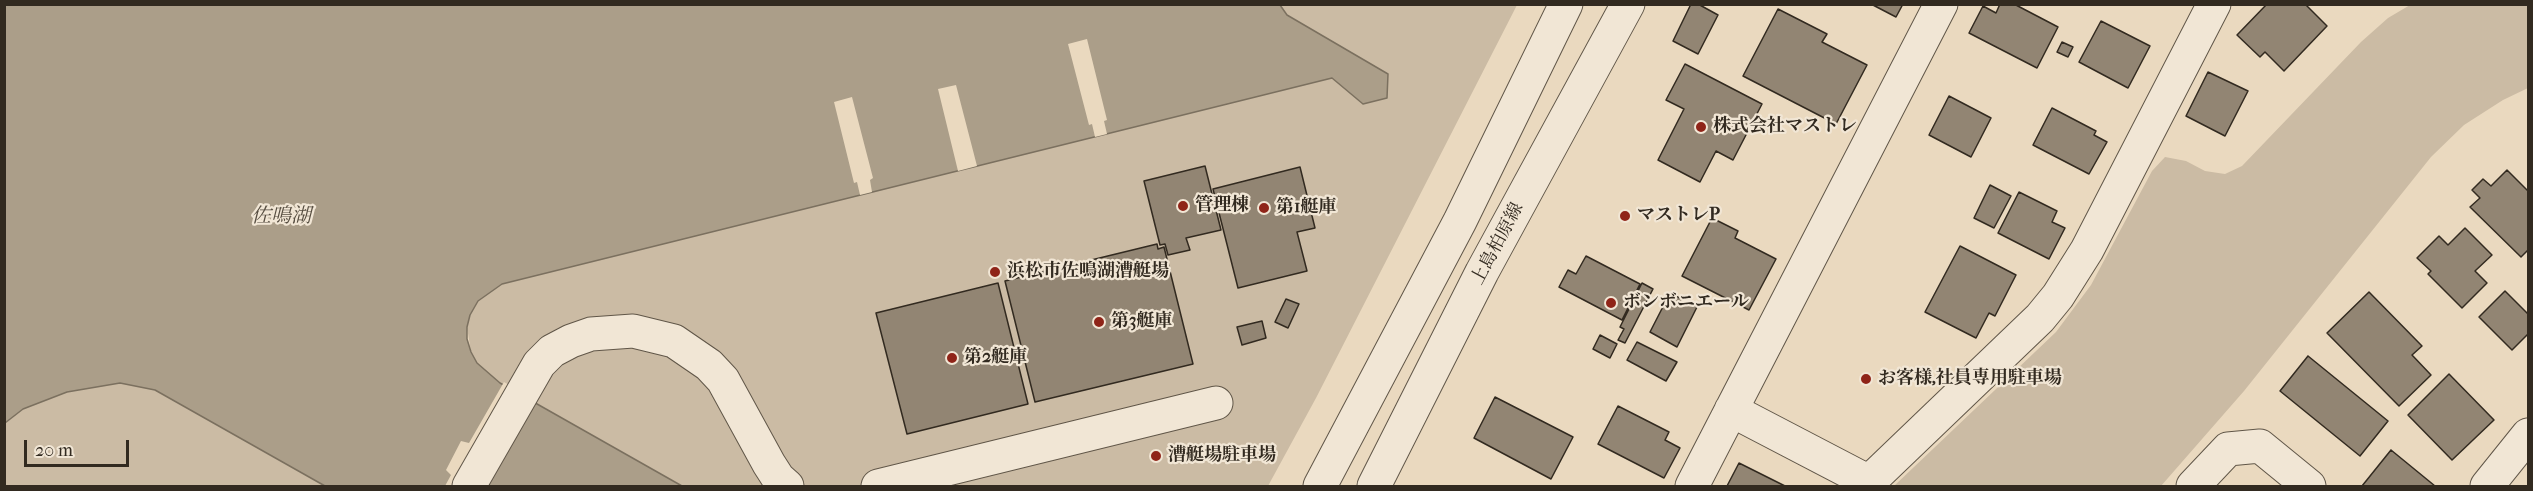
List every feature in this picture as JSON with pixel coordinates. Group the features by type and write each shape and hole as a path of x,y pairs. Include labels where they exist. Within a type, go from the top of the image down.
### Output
{"street":[{"path":"1320,486 1460,221 1566,4"},
{"name":"上島柏原線","path":"1374,486 1482,272 1628,4"},
{"path":"1692,486 1941,4"},
{"path":"1731,410 1869,482 2040,318 2058,296 2087,250 2214,4"},
{"path":"469,486 539,364 552,351 591,334 633,331 674,341 692,351 723,380 773,471 787,486"},
{"path":"878,486 931,480 1216,404"},
{"path":"2487,486 2529,435"},
{"path":"2193,486 2228,449 2260,446 2309,486"}],"shaded area":[{"name":"浜松市佐鳴湖漕艇場","path":"1280,5 1517,5 1316,398 1268,486 682,486 500,383 477,363 471,352 467,327 470,314 478,301 502,284 1332,78 1363,104 1388,74 1287,15"},
{"path":"2410,5 2528,5 2528,88 2503,100 2464,125 2431,157 2244,391 2161,486 1894,486 2056,332 2091,285 2152,171 2165,157 2186,161 2205,171 2225,174 2242,166 2361,42 2388,18"},
{"path":"120,383 155,390 325,486 5,486 5,423 23,409 67,392"}],"water":[{"name":"佐鳴湖","path":"5,5 1280,5 1287,15 1388,74 1387,98 1363,104 1332,78 502,284 478,301 470,315 467,339 477,363 500,383 682,486 325,486 155,390 120,383 67,392 23,409 5,423"}],"pier":[{"path":"1087,39 1107,120 1104,121 1107,134 1095,137 1092,124 1089,125 1068,44"},
{"path":"956,85 977,166 958,171 938,89"},
{"path":"852,97 873,178 870,180 872,192 860,195 857,182 854,183 834,102"},
{"path":"504,382 532,398 481,486 445,486 451,475 446,470 461,441 469,443"}],"building":[{"path":"1691,4 1698,4 1718,15 1698,54 1673,41"},
{"path":"1871,4 1903,4 1896,17"},
{"path":"2000,4 2014,4 2058,27 2037,68 1969,33 1983,6 1996,13"},
{"path":"2267,4 2305,4 2327,26 2284,71 2265,52 2260,57 2237,35"},
{"path":"1778,9 1827,34 1822,42 1867,65 1836,124 1743,76"},
{"path":"2101,21 2150,46 2128,88 2079,62"},
{"path":"2062,42 2073,47 2068,57 2057,52"},
{"path":"1685,64 1762,104 1733,160 1716,151 1700,182 1658,160 1684,109 1666,100"},
{"path":"2208,72 2248,91 2225,136 2186,116"},
{"path":"1949,96 1991,118 1971,157 1929,135"},
{"path":"2052,108 2096,131 2094,135 2107,142 2089,174 2033,145"},
{"name":"管理棟","path":"1205,166 1221,230 1186,238 1190,250 1168,255 1165,244 1160,245 1144,181"},
{"name":"第1艇庫","path":"1300,167 1315,228 1297,232 1307,271 1238,288 1213,189"},
{"path":"2507,170 2528,191 2528,250 2521,257 2470,207 2480,198 2472,190 2483,179 2491,186"},
{"path":"1990,185 2011,196 1994,228 1974,218"},
{"path":"2019,192 2057,211 2052,222 2065,228 2049,259 1998,233"},
{"path":"1712,218 1738,231 1735,238 1776,259 1749,310 1682,276"},
{"path":"2465,228 2492,255 2475,271 2487,283 2462,308 2428,274 2431,271 2417,258 2439,236 2448,245"},
{"name":"第3艇庫","path":"1157,244 1158,249 1164,247 1193,364 1035,402 1005,281"},
{"path":"1960,246 2016,275 1995,316 1989,313 1976,338 1925,312"},
{"name":"ボンボニエール","path":"1586,256 1640,284 1622,320 1559,287 1568,270 1576,274"},
{"name":"第2艇庫","path":"998,283 1028,404 907,434 876,313"},
{"path":"1642,283 1653,289 1625,343 1618,340 1624,329 1620,327"},
{"path":"2505,291 2528,314 2528,334 2512,350 2479,317"},
{"path":"2369,292 2422,346 2412,355 2431,375 2399,406 2327,333"},
{"path":"1670,293 1697,307 1677,347 1650,332"},
{"path":"1286,299 1299,304 1288,328 1275,322"},
{"path":"1262,321 1266,338 1242,345 1237,327"},
{"path":"1600,335 1617,344 1610,358 1593,349"},
{"path":"1637,342 1677,362 1666,381 1627,360"},
{"path":"2308,356 2388,421 2360,456 2280,391"},
{"path":"2449,374 2494,420 2452,460 2408,415"},
{"path":"1495,397 1573,437 1551,479 1474,438"},
{"path":"1618,406 1669,432 1665,440 1680,448 1664,478 1598,444"},
{"path":"2391,450 2435,486 2362,486"},
{"path":"1739,463 1785,486 1727,486"}],"place":[{"name":"株式会社マストレ","path":"1701,127"},
{"name":"管理棟","path":"1183,206"},
{"name":"第1艇庫","path":"1264,208"},
{"name":"マストレP","path":"1625,216"},
{"name":"浜松市佐鳴湖漕艇場","path":"995,272"},
{"name":"ボンボニエール","path":"1611,303"},
{"name":"第3艇庫","path":"1099,322"},
{"name":"第2艇庫","path":"952,358"},
{"name":"お客様,社員専用駐車場","path":"1866,379"},
{"name":"漕艇場駐車場","path":"1156,456"}]}
